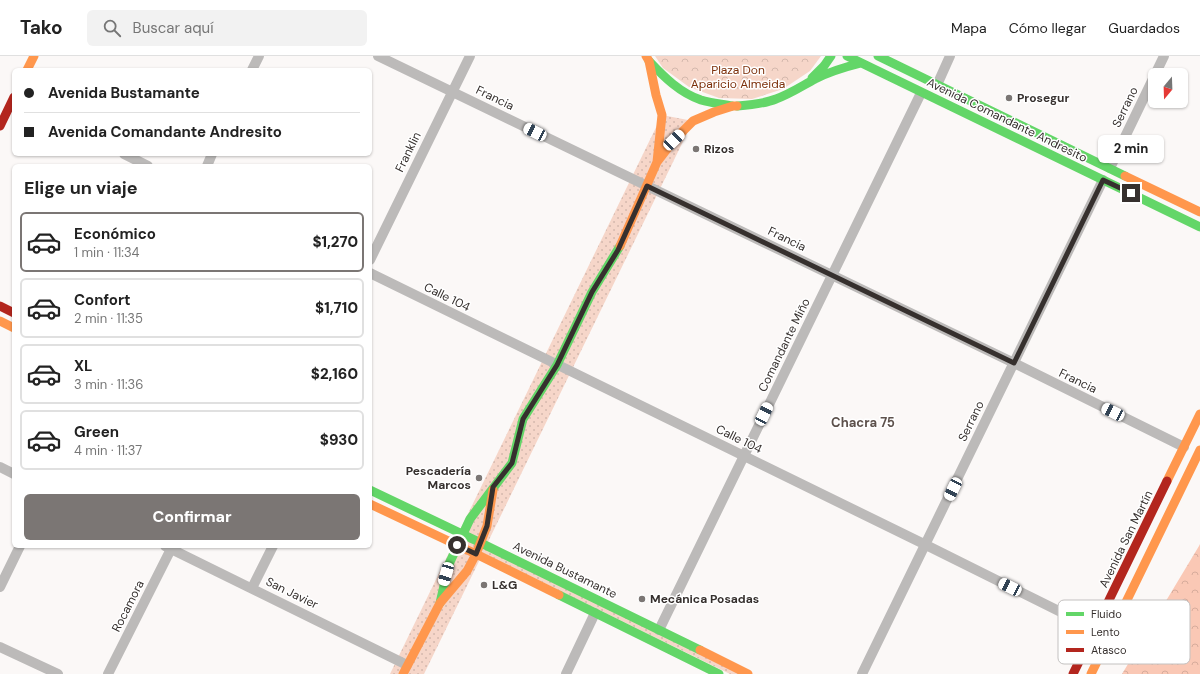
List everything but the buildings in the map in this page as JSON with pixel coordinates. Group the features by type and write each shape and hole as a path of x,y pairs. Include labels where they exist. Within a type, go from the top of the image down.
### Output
{"main road":[{"path":"28,68 34,56"},
{"path":"794,91 810,80 824,66 831,56"},
{"name":"Avenida Comandante Andresito","path":"847,56 1200,227"},
{"name":"Avenida Comandante Andresito","path":"878,56 1200,212"},
{"path":"647,58 663,77 678,89 698,98 733,106"},
{"path":"647,58 662,116 658,162"},
{"path":"440,603 449,564 470,519 512,463 523,419 557,365 592,292 618,250 658,162 674,140 693,121 714,112 733,106 754,105 775,100 815,79 861,63"},
{"path":"0,126 12,103"},
{"path":"0,306 12,312"},
{"path":"0,321 12,327"},
{"name":"Avenida San Martín","path":"1109,600 1200,414"},
{"path":"1127,600 1200,450"},
{"path":"405,669 440,603 467,571 476,554 487,526 493,487"},
{"name":"Avenida Bustamante","path":"372,491 481,542 748,674"},
{"name":"Avenida Bustamante","path":"372,505 476,554 719,674"},
{"name":"Avenida San Martín","path":"1073,674 1078,664"},
{"path":"1091,674 1096,664"}],"street":[{"path":"253,68 259,56"},
{"name":"Francia","path":"378,56 1014,363 1184,447"},
{"name":"Franklin","path":"372,256 470,56"},
{"path":"937,85 950,56"},
{"name":"Serrano","path":"1110,168 1164,56"},
{"name":"Comandante Miño","path":"659,630 922,93"},
{"path":"128,156 144,164"},
{"name":"Serrano","path":"862,674 1103,180"},
{"name":"Calle 104","path":"372,274 926,544 1058,610"},
{"path":"0,467 12,473"},
{"path":"0,587 19,548"},
{"name":"San Javier","path":"168,548 252,588 405,669"},
{"name":"Rocamora","path":"108,674 168,548"},
{"path":"252,588 272,548"},
{"path":"566,674 595,613"},
{"path":"0,647 58,674"}],"green space":[{"name":"Plaza Don Aparicio Almeida","path":"655,56 821,56 810,71 783,89 752,99 719,98 689,87 663,68"},
{"path":"662,115 693,121 485,548 741,674 730,674 483,553 424,674 390,674"},
{"path":"1200,544 1200,674 1122,674 1128,664 1190,664 1190,600 1167,600"}],"traffic: fast":[{"path":"812,78 824,66 831,56"},
{"path":"847,56 1200,227"},
{"path":"878,56 1125,176"},
{"path":"649,61 679,89 693,97 713,103 732,106"},
{"path":"737,106 771,101 786,95 826,74 861,63"},
{"path":"440,603 449,564 470,519 512,463 523,419 557,365 592,292 620,246"},
{"path":"372,491 700,650"},
{"path":"559,595 719,674"}],"traffic: slow":[{"path":"28,68 34,56"},
{"path":"646,56 649,61 662,115 657,162"},
{"path":"620,246 657,162 674,140 693,121 714,112 737,106"},
{"path":"1125,176 1200,212"},
{"path":"0,321 12,327"},
{"path":"1167,481 1200,414"},
{"path":"1127,600 1200,450"},
{"path":"403,674 440,603 467,571 476,554 487,526 493,490"},
{"path":"372,505 559,595"},
{"path":"700,650 748,674"},
{"path":"1091,674 1096,664"}],"traffic: jam":[{"path":"0,126 12,101"},
{"path":"0,306 12,312"},
{"path":"1109,600 1167,481"},
{"path":"1073,674 1078,664"}],"place":[{"name":"Prosegur","path":"1009,98"},
{"name":"Rizos","path":"696,149"},
{"name":"Pescadería Marcos","path":"479,478"},
{"name":"L&G","path":"484,585"},
{"name":"Mecánica Posadas","path":"642,599"}],"district":[{"name":"Chacra 75","path":"863,422"}],"route":[{"path":"457,545 476,554 487,526 493,487 512,463 523,419 557,365 592,292 618,250 647,186 1014,363 1103,180 1131,193"}]}
